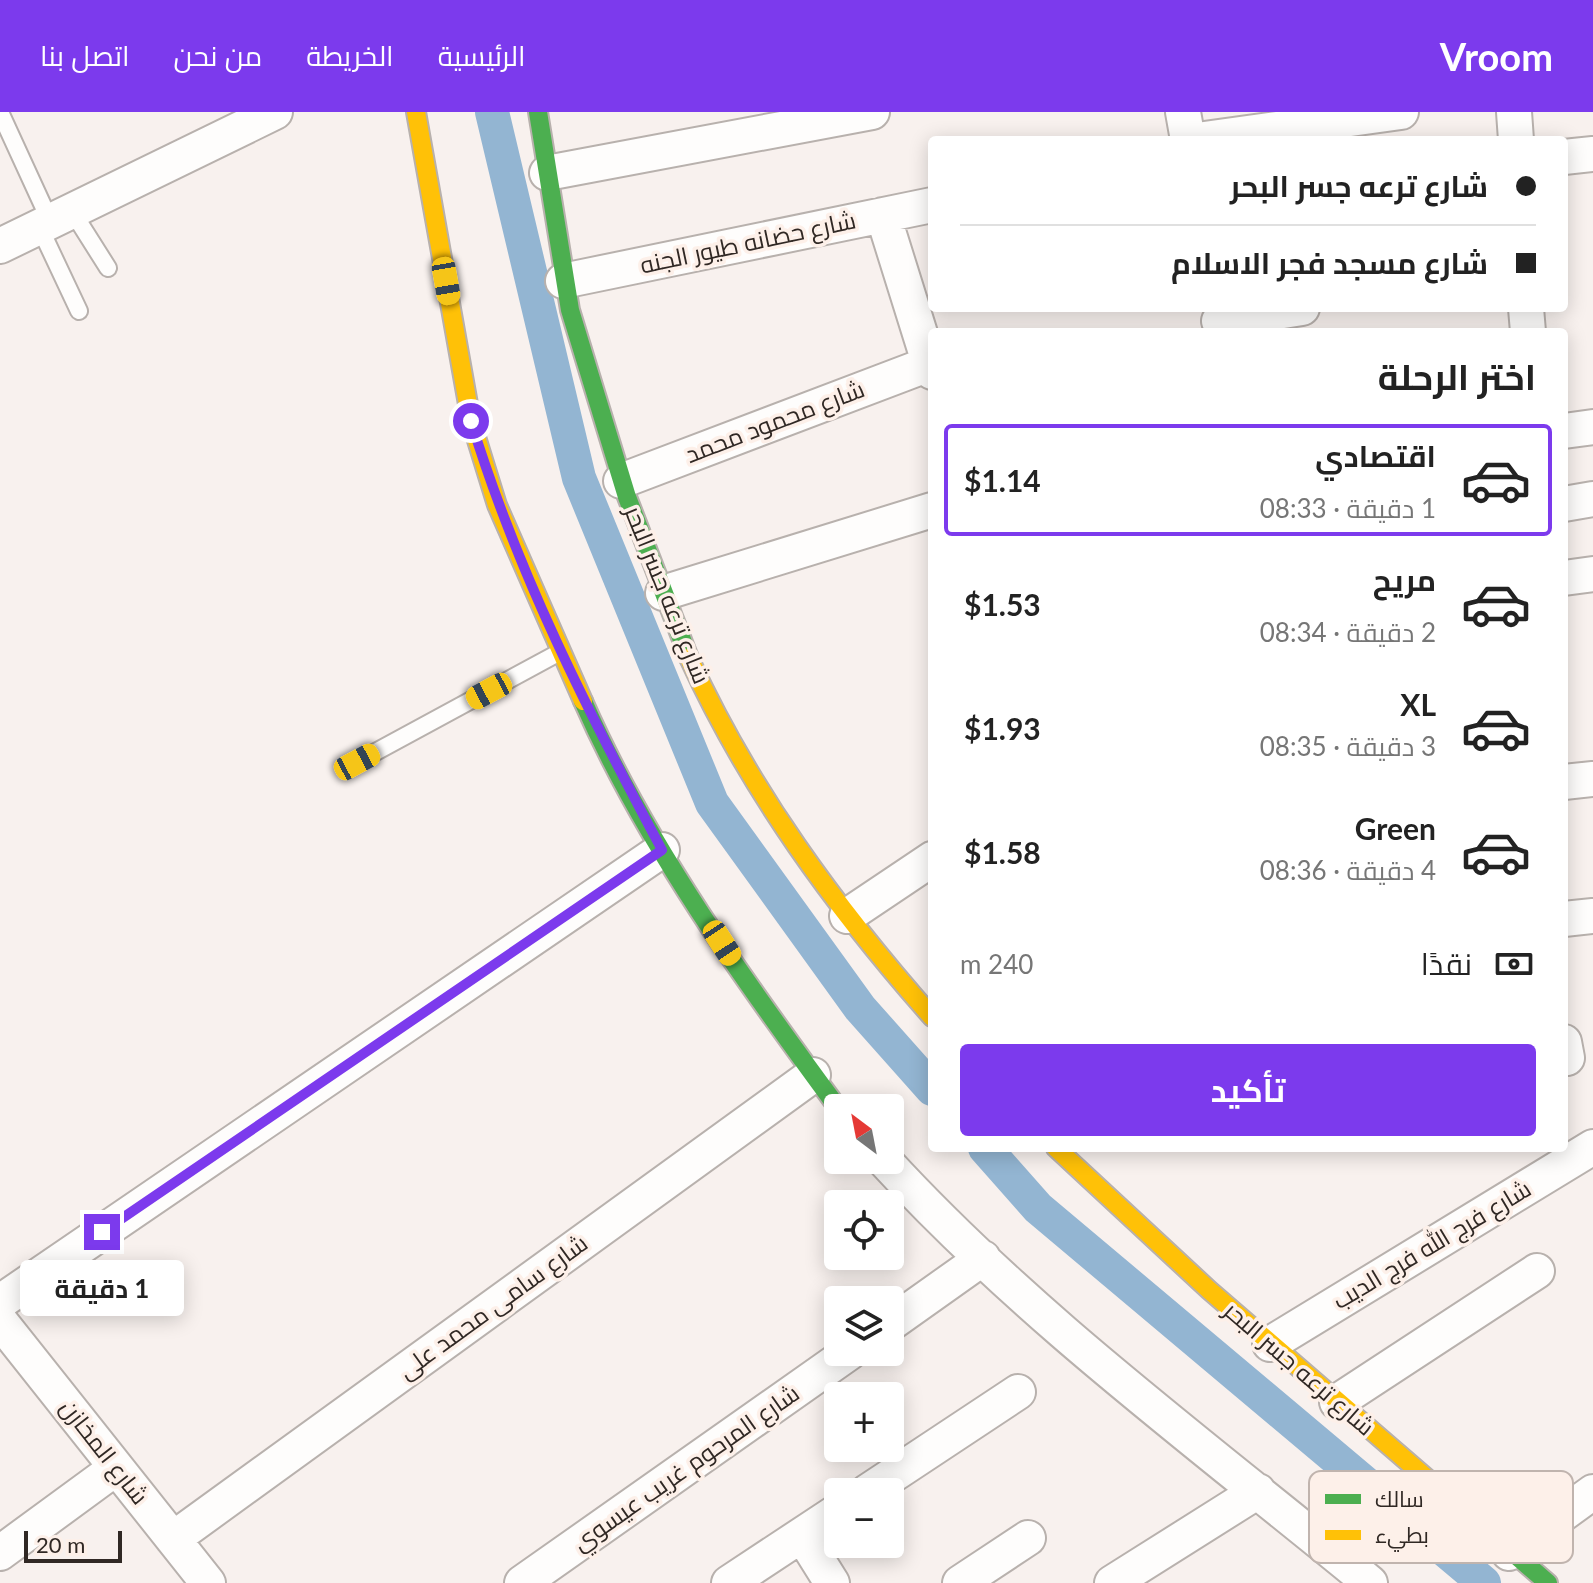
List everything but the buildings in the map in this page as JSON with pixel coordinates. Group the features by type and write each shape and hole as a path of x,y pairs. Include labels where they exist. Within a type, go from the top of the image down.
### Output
{"street":[{"path":"0,246 275,112"},
{"path":"416,112 471,421 497,505 587,710 662,850 767,1012 827,1094"},
{"name":"شارع ترعه جسر البحر","path":"538,112 563,281 621,481 663,593 710,700 746,769 786,833 847,916 928,1012"},
{"path":"547,173 836,115 872,112"},
{"path":"1183,112 1187,136"},
{"path":"1226,136 1401,112"},
{"path":"1514,112 1516,136"},
{"path":"1568,157 1593,154"},
{"name":"شارع حضانه طيور الجنه","path":"563,281 928,206"},
{"path":"883,215 928,358"},
{"path":"1219,320 1274,312"},
{"name":"شارع محمود محمد","path":"621,481 928,369"},
{"path":"1568,430 1593,427"},
{"path":"1568,503 1593,499"},
{"path":"663,593 928,511"},
{"path":"1568,577 1593,574"},
{"path":"1568,782 1593,779"},
{"path":"0,1302 662,850"},
{"path":"847,916 928,862"},
{"path":"1568,919 1593,916"},
{"name":"شارع سامى محمد على","path":"173,1539 813,1075"},
{"name":"شارع فرج الله فرج الديب","path":"1270,1344 1593,1147"},
{"name":"شارع ترعه جسر البحر","path":"1060,1152 1270,1344 1416,1471"},
{"path":"897,1174 928,1209 1049,1320 1309,1533"},
{"path":"904,1314 983,1258"},
{"path":"1337,1402 1537,1271"},
{"name":"شارع المخازن","path":"0,1321 208,1583"},
{"name":"شارع المرحوم غريب عيسوي","path":"522,1583 830,1366"},
{"path":"888,1478 1018,1392"},
{"path":"0,1553 116,1468"},
{"path":"1112,1583 1258,1491"},
{"path":"1573,1507 1593,1492"},
{"path":"729,1583 824,1520"},
{"path":"802,1535 832,1583"},
{"path":"960,1583 1028,1538"},
{"path":"1346,1563 1370,1583"},
{"name":"شارع ترعه جسر البحر","path":"1522,1563 1548,1583"}],"lane":[{"path":"0,112 54,219 79,311"},
{"path":"54,219 108,268"},
{"path":"357,762 562,651"}],"waterway":[{"path":"492,112 579,478 712,803 860,1008 928,1084"},
{"path":"989,1152 1038,1208 1351,1471"},
{"path":"1460,1563 1484,1583"}],"traffic: fast":[{"path":"538,112 570,310 627,497 689,658"},
{"path":"583,701 608,755 667,860 733,962 828,1094"},
{"path":"1525,1563 1548,1583"}],"traffic: slow":[{"path":"416,112 471,421 497,505 583,701"},
{"path":"689,658 739,755 797,846 862,933 928,1012"},
{"path":"1060,1152 1209,1290 1418,1471"}],"route":[{"path":"102,1232 662,850 587,710 497,505 471,421"}]}
